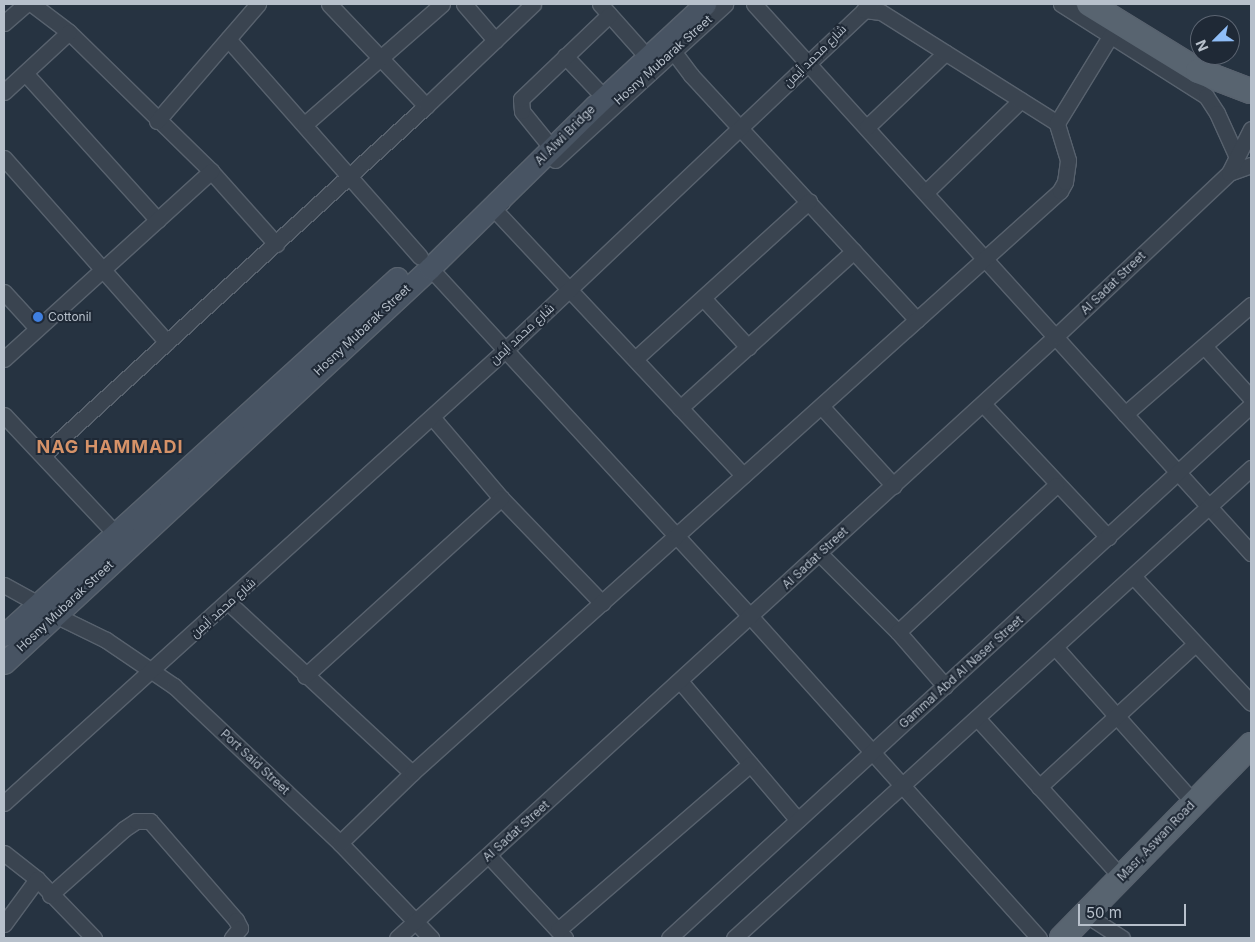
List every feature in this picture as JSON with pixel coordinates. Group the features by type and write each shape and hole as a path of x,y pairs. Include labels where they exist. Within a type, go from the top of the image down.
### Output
{"main road":[{"name":"Hosny Mubarak Street","path":"4,662 425,262 598,91 645,53 691,4"},
{"name":"Al Alwi Bridge","path":"493,208 645,53 705,4"},
{"path":"1088,4 1198,71 1251,92"},
{"path":"1113,4 1251,92"},
{"name":"Hosny Mubarak Street","path":"4,635 115,533 425,262 493,208"},
{"name":"Masr, Aswan Road","path":"1062,938 1193,802 1251,745"}],"street":[{"path":"4,23 26,4"},
{"path":"32,4 68,32 156,121 211,171 276,244"},
{"path":"156,121 258,4"},
{"path":"329,4 426,106"},
{"path":"305,124 442,4"},
{"path":"464,4 495,40"},
{"path":"43,455 426,106 533,4"},
{"name":"Hosny Mubarak Street","path":"493,208 534,178 725,4"},
{"path":"754,4 809,62 1251,553"},
{"path":"1061,4 1206,96 1217,113 1236,154"},
{"name":"شارع محمد أيمن","path":"4,803 154,670 504,351 742,128 857,14 870,8 1058,123"},
{"path":"546,141 522,111 520,102 525,93 565,56 604,9 645,53"},
{"path":"4,92 68,32"},
{"path":"340,843 412,773 1060,191 1065,182 1068,160 1058,123 1111,35"},
{"path":"228,39 350,174 504,351 751,617 901,788 1039,938"},
{"path":"673,52 691,75 742,128 917,320"},
{"path":"867,127 944,53"},
{"path":"565,56 598,91"},
{"path":"25,73 158,220"},
{"path":"926,192 1021,100"},
{"name":"Al Sadat Street","path":"1229,173 1236,154 1251,129"},
{"path":"4,158 167,342"},
{"name":"Al Sadat Street","path":"397,938 894,486 1056,337 1229,173 1251,165"},
{"path":"4,359 101,268 158,220 211,171"},
{"path":"635,359 809,201"},
{"path":"493,208 743,475"},
{"path":"680,408 854,251"},
{"path":"4,292 37,328"},
{"path":"704,298 748,347"},
{"path":"1125,414 1251,306"},
{"path":"1204,346 1251,398"},
{"path":"982,404 1056,485 1108,537"},
{"name":"Gammal Abd Al Naser Street","path":"669,938 1251,404"},
{"path":"821,406 894,486"},
{"path":"4,415 115,533"},
{"path":"432,417 501,498 602,603"},
{"path":"734,938 1251,468"},
{"path":"898,632 1056,485"},
{"path":"305,676 501,498"},
{"path":"820,554 898,632 945,686"},
{"path":"1132,576 1251,704"},
{"path":"4,585 37,603"},
{"path":"228,602 305,676 412,773"},
{"name":"Port Said Street","path":"55,615 106,640 154,670 174,686 340,843 431,938"},
{"path":"1039,787 1195,644"},
{"path":"1055,647 1193,802"},
{"path":"680,681 798,820"},
{"path":"977,718 1121,877"},
{"path":"489,856 561,934 750,764"},
{"path":"50,895 124,829 136,821 150,821 236,920 240,928 232,938"},
{"path":"4,853 37,879 50,895 94,938"},
{"path":"4,924 37,879"},
{"path":"1085,914 1122,938"}],"place":[{"name":"Cottonil","path":"38,317"}],"district":[{"name":"NAG HAMMADI","path":"110,447"}]}
